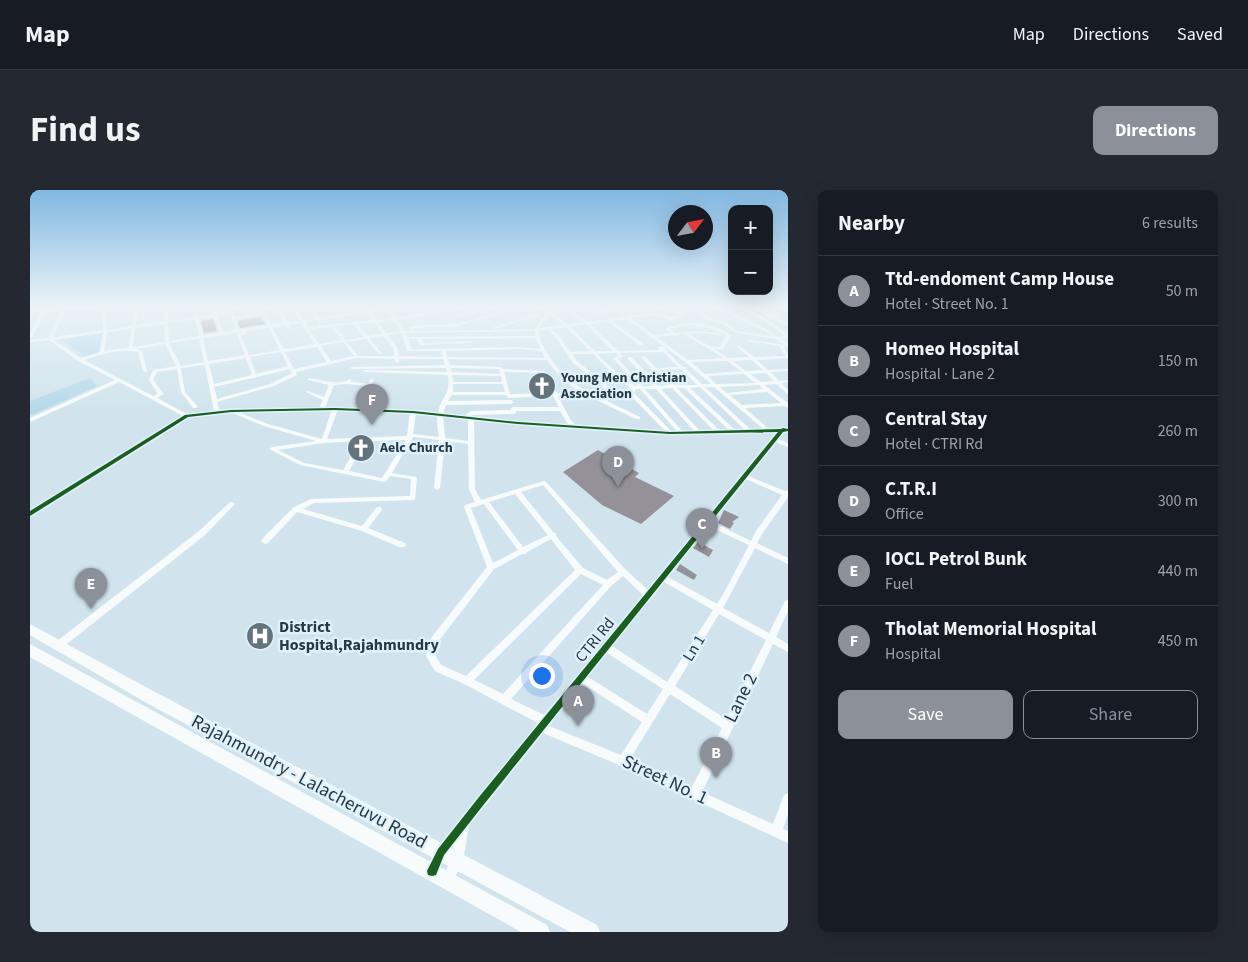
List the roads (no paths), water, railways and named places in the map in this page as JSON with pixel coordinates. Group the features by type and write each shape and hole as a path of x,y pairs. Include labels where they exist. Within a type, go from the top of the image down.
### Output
{"main road":[{"name":"Rajahmundry - Lalacheruvu Road","path":"30,629 60,644 150,697 590,932"},
{"path":"30,650 540,932"}],"street":[{"path":"51,340 80,360 187,416"},
{"path":"102,354 104,340"},
{"path":"132,349 133,340"},
{"path":"167,340 179,367 183,392 195,407"},
{"path":"80,360 102,354 189,340"},
{"path":"203,340 217,412"},
{"path":"241,340 245,356 255,377"},
{"path":"216,401 272,385 295,374 277,340"},
{"path":"314,340 330,363"},
{"path":"154,398 161,394 151,380 155,371 345,340 357,358"},
{"path":"363,355 379,353 370,340"},
{"path":"390,340 396,349 398,373"},
{"path":"407,340 409,350 546,359"},
{"path":"420,340 422,344 471,342"},
{"path":"469,340 474,348"},
{"path":"537,340 546,359 557,373 584,394 604,401 638,418"},
{"path":"560,340 568,353 615,394"},
{"path":"581,340 610,371 637,388"},
{"path":"604,340 621,358 615,358 637,388 680,433"},
{"path":"634,340 640,344"},
{"path":"658,340 706,375 767,430"},
{"path":"693,340 727,358 787,405"},
{"path":"701,345 721,349 726,340"},
{"path":"750,340 788,346"},
{"path":"739,346 768,371 788,394"},
{"path":"687,360 759,358 772,355 788,357 781,346"},
{"path":"213,386 292,369 357,358 444,353 474,348 543,350"},
{"path":"132,349 140,351 145,371"},
{"path":"568,353 662,349 750,431"},
{"path":"437,488 442,439 440,416 444,403 450,393 452,383 444,353"},
{"path":"772,355 780,366 788,370"},
{"path":"643,357 718,432"},
{"path":"630,358 698,432"},
{"path":"759,358 788,381"},
{"path":"518,423 508,395 502,373 501,368 397,366 352,368 366,372 398,373 449,374 502,373 543,372 568,420 574,427"},
{"path":"610,371 696,367"},
{"path":"706,375 788,370"},
{"path":"310,379 332,384 348,381 369,385 372,380"},
{"path":"30,420 120,380"},
{"path":"604,401 615,394 637,388 760,384 788,381"},
{"path":"452,383 505,384"},
{"path":"321,410 332,384"},
{"path":"686,386 733,431"},
{"path":"637,388 631,393 670,433"},
{"path":"726,394 782,389"},
{"path":"308,392 326,399"},
{"path":"450,393 557,396 584,394"},
{"path":"490,402 491,421"},
{"path":"444,403 511,402"},
{"path":"741,407 787,405"},
{"path":"30,514 187,416 217,412 335,409 413,412 491,421 670,433 785,430"},
{"path":"324,441 335,409"},
{"path":"522,552 472,489 472,442 468,419 472,413 563,409"},
{"path":"231,411 266,425 324,441"},
{"path":"413,412 410,437 384,480 344,474 302,464 272,449 324,441 363,441 410,437 472,442"},
{"name":"CTRI Rd","path":"432,871 441,852 542,724 607,648 744,476 774,440 785,430"},
{"path":"774,440 788,445"},
{"path":"344,474 363,441"},
{"path":"265,541 296,509 313,501 413,498 414,478 388,474"},
{"path":"744,476 788,493"},
{"path":"552,535 491,568 467,507 544,483 623,572 649,596"},
{"path":"516,491 580,570 608,584"},
{"name":"Ln 1","path":"623,761 718,609 759,533 788,493"},
{"path":"60,644 202,533 232,504"},
{"path":"296,509 364,529 402,545"},
{"path":"364,529 379,509"},
{"path":"706,522 788,560"},
{"name":"Street No. 1","path":"491,568 434,641 430,656 438,668 504,700 542,724 788,837"},
{"path":"467,681 580,570"},
{"path":"504,700 608,584 623,572"},
{"path":"663,578 788,648"},
{"name":"Lane 2","path":"695,794 788,603"},
{"path":"607,648 728,726"},
{"path":"582,678 648,720"},
{"path":"776,831 788,799"},
{"name":"CTRI Rd","path":"448,880 457,861 463,824"}],"place":[{"name":"Young Men Christian Association","path":"542,386"},
{"name":"Tholat Memorial Hospital","path":"372,425"},
{"name":"Aelc Church","path":"361,448"},
{"name":"C.T.R.I","path":"618,487"},
{"name":"Central Stay","path":"702,549"},
{"name":"IOCL Petrol Bunk","path":"91,609"},
{"name":"District Hospital,Rajahmundry","path":"260,636"},
{"name":"Ttd-endoment Camp House","path":"578,726"},
{"name":"Homeo Hospital","path":"716,778"}]}
